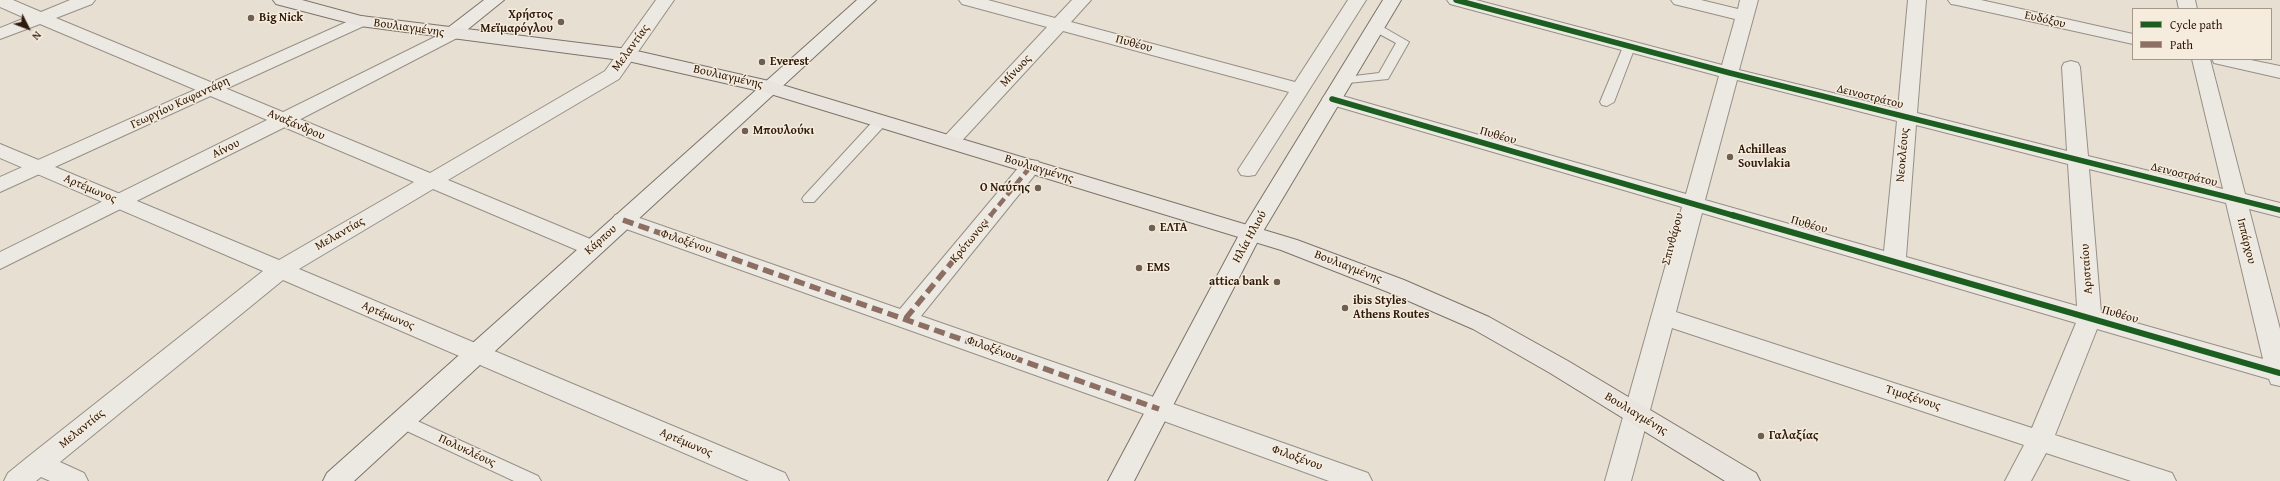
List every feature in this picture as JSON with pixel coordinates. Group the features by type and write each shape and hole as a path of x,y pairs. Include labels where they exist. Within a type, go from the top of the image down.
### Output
{"main road":[{"name":"Βουλιαγμένης","path":"282,0 360,21 451,34 628,55 770,87 1251,233 1396,286 1481,323 1559,367 1747,481"}],"street":[{"path":"0,34 86,0"},
{"name":"Αίνου","path":"0,261 284,120 451,34 495,0"},
{"name":"Μελαντίας","path":"17,481 280,270 612,75 628,55 665,0"},
{"name":"Κάρπου","path":"336,481 867,0"},
{"name":"Πυθέου","path":"968,0 1300,89"},
{"name":"Μίνωος","path":"950,142 1082,0"},
{"path":"1248,170 1358,0"},
{"name":"Ηλία Ηλιού","path":"1122,481 1251,233 1392,0"},
{"name":"Δεινοστράτου","path":"1456,0 1730,73 2280,210"},
{"path":"1680,0 1747,8"},
{"name":"Νεοκλέους","path":"1894,261 1917,0"},
{"name":"Ευδόξου","path":"1957,0 2132,39"},
{"name":"Αναξάνδρου","path":"0,1 429,182 592,248"},
{"name":"Σπινθάρου","path":"1618,481 1635,414 1747,8"},
{"name":"Γεωργίου Καφαντάρη","path":"0,185 360,21"},
{"name":"Ιππάρχου","path":"2201,60 2280,374"},
{"path":"2225,60 2280,72"},
{"name":"Αρισταίου","path":"2018,481 2040,440 2090,318 2071,67"},
{"name":"Πυθέου","path":"1332,100 1894,261 2280,374"},
{"name":"Αρτέμωνος","path":"0,150 776,481"},
{"name":"Κρότωνος","path":"906,318 1031,166"},
{"name":"Φιλοξένου","path":"623,220 906,318 1359,481"},
{"name":"Τιμοξένους","path":"1663,316 2163,481"},
{"path":"38,463 75,481"}],"lane":[{"path":"1343,81 1383,76 1403,42 1376,27"},
{"path":"1607,102 1629,47"},
{"path":"809,199 881,121"},
{"name":"Πολυκλέους","path":"402,421 532,481"}],"marked path":[{"path":"906,318 1031,166"},
{"path":"623,220 1159,409"}],"cycle path":[{"path":"1456,0 1730,73 2280,210"},
{"path":"1332,99 2280,373"}],"place":[{"name":"Big Nick","path":"251,18"},
{"name":"Χρήστος Μεϊμαρόγλου","path":"561,22"},
{"name":"Everest","path":"762,62"},
{"name":"Μπουλούκι","path":"745,131"},
{"name":"Achilleas Souvlakia","path":"1730,157"},
{"name":"Ο Ναύτης","path":"1038,188"},
{"name":"ΕΛΤΑ","path":"1152,228"},
{"name":"EMS","path":"1139,268"},
{"name":"attica bank","path":"1277,282"},
{"name":"ibis Styles Athens Routes","path":"1345,308"},
{"name":"Γαλαξίας","path":"1761,436"}]}
